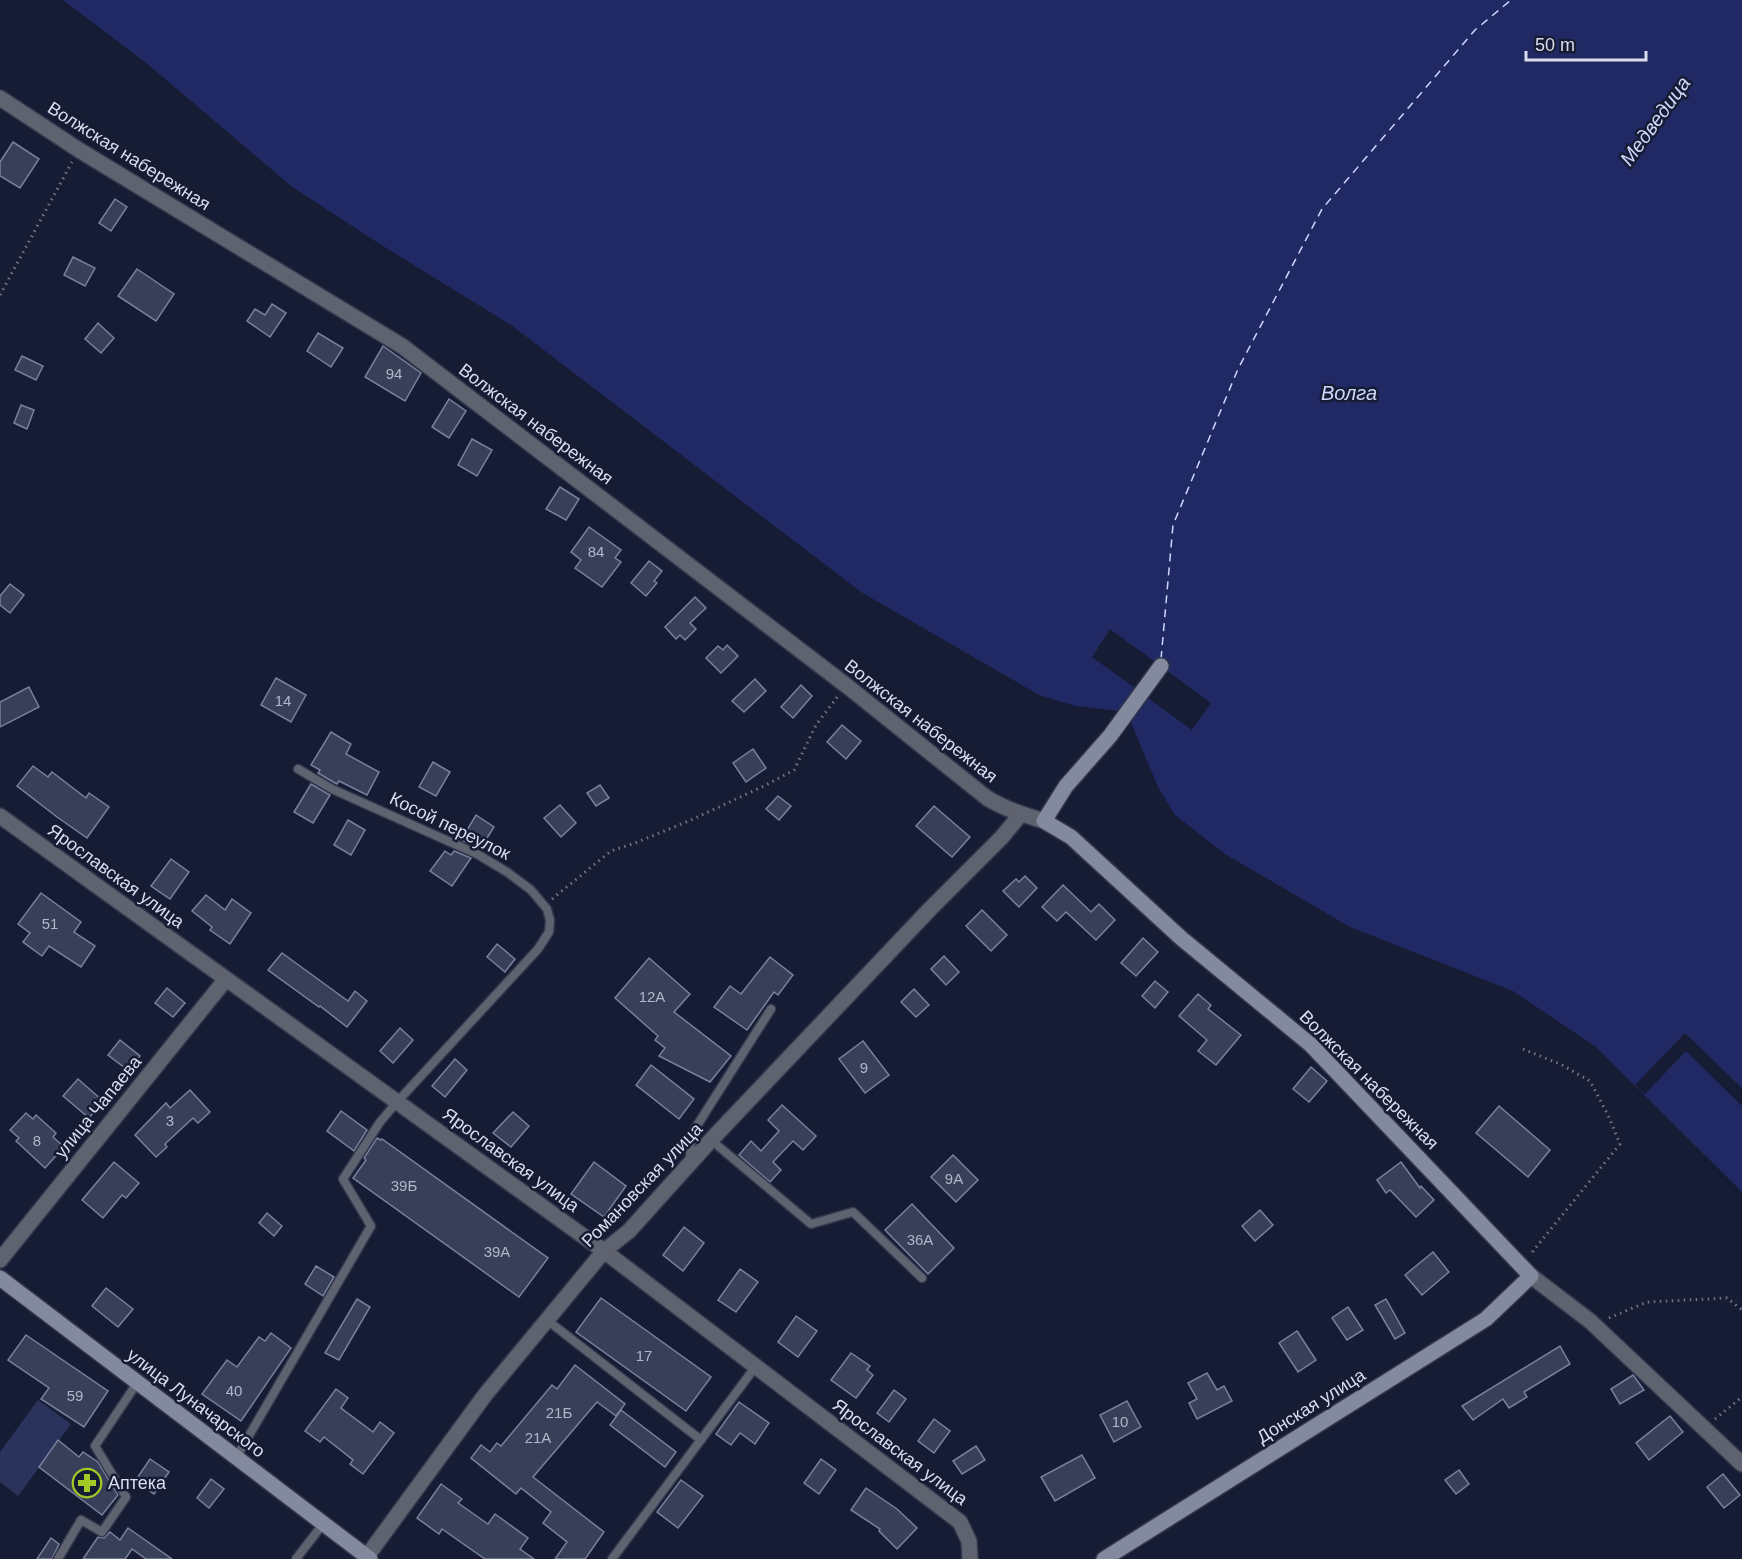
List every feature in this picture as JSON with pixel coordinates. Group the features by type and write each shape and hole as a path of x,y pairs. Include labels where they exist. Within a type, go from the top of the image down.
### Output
{"street":[{"name":"Волжская набережная","path":"0,98 79,150 402,346 847,686 987,798 999,806 1044,821 1071,837 1181,938 1311,1045 1531,1276 1594,1324 1742,1464"},
{"path":"1044,821 1066,786 1110,736 1161,666"},
{"name":"Романовская улица","path":"367,1558 485,1395 604,1251 629,1231 690,1162 930,909 1002,837 1021,814"},
{"name":"Ярославская улица","path":"0,816 604,1251 960,1522 969,1541 970,1559"},
{"name":"улица Чапаева","path":"0,1260 226,979"},
{"name":"Донская улица","path":"1104,1559 1486,1319 1531,1276"},
{"name":"улица Луначарского","path":"0,1278 367,1558"}],"lane":[{"name":"Косой переулок","path":"298,769 332,789 477,854 531,890 544,906"},
{"path":"237,1458 371,1226 343,1179 380,1122 538,949 549,932 550,920 544,906"},
{"path":"690,1162 691,1135 771,1009"},
{"path":"715,1136 811,1224 853,1212 922,1278"},
{"path":"547,1320 700,1440"},
{"path":"612,1559 756,1366"},
{"path":"57,1559 81,1520 102,1532 126,1497 94,1446 137,1383"},
{"path":"296,1559 323,1524"}],"path":[{"path":"0,295 79,150"},
{"path":"544,906 611,851 691,820 794,770 816,725 847,686"},
{"path":"1523,1049 1562,1065 1590,1082 1608,1115 1620,1144 1533,1251 1531,1276"},
{"path":"1594,1324 1647,1302 1728,1298 1742,1310"},
{"path":"1704,1428 1742,1397"}],"shaded area":[{"path":"38,1400 71,1424 18,1496 0,1482 0,1452"}],"water":[{"name":"Волга","path":"63,0 1742,0 1742,1192 1596,1047 1513,991 1350,927 1225,854 1175,815 1158,787 1130,720 1119,711 1075,706 1039,695 861,592 511,325 291,186 150,66"}],"pier":[{"path":"1110,629 1211,703 1192,730 1148,698 1131,718 1135,688 1092,657"},
{"path":"1685,1033 1742,1088 1742,1106 1686,1051 1645,1094 1635,1085"}],"building":[{"path":"13,142 39,159 20,188 0,176 0,162"},
{"path":"115,199 127,207 111,231 99,223"},
{"path":"73,257 95,268 85,286 64,275"},
{"path":"137,269 174,294 156,321 118,296"},
{"path":"272,304 286,313 270,337 247,321 255,309 265,315"},
{"path":"98,323 114,338 101,353 85,339"},
{"path":"318,333 343,348 331,367 307,351"},
{"path":"383,346 421,373 405,401 365,377"},
{"path":"22,356 43,366 36,380 15,370"},
{"path":"449,399 466,411 449,438 432,427"},
{"path":"21,405 34,410 27,429 14,423"},
{"path":"472,439 492,450 477,476 458,465"},
{"path":"560,487 579,499 566,520 546,509"},
{"path":"589,527 621,550 615,558 621,562 602,587 575,568 581,560 571,552"},
{"path":"649,561 662,571 654,581 657,583 646,596 631,583"},
{"path":"10,584 24,595 10,613 0,605 0,596"},
{"path":"695,597 706,608 690,623 696,629 685,640 680,635 676,639 665,627"},
{"path":"727,645 738,656 721,673 706,658 718,646 723,650"},
{"path":"276,678 306,695 291,722 261,705"},
{"path":"755,679 766,691 744,712 732,701"},
{"path":"801,685 812,696 793,718 781,707"},
{"path":"29,687 39,707 0,727 0,702"},
{"path":"842,725 861,741 846,759 827,742"},
{"path":"331,732 351,744 346,754 379,772 367,795 339,781 335,783 318,773 320,770 311,765"},
{"path":"753,749 766,768 746,782 733,763"},
{"path":"433,762 450,772 436,796 419,787"},
{"path":"33,766 48,777 52,772 86,798 89,793 109,807 87,838 17,786"},
{"path":"311,784 330,795 313,823 294,812"},
{"path":"600,785 609,798 596,806 587,793"},
{"path":"778,796 791,806 779,820 766,809"},
{"path":"560,805 576,823 561,837 544,818"},
{"path":"934,806 970,837 952,857 916,826"},
{"path":"476,815 494,827 480,849 461,840"},
{"path":"348,820 365,830 351,855 334,845"},
{"path":"445,851 451,855 454,851 471,858 452,886 430,871"},
{"path":"171,859 189,872 170,899 151,886"},
{"path":"1025,876 1037,888 1019,907 1003,891 1016,879 1019,882"},
{"path":"1063,885 1091,912 1099,904 1115,920 1096,940 1066,912 1057,921 1042,907"},
{"path":"41,893 81,922 74,932 95,946 81,967 49,946 42,956 23,942 30,933 18,924"},
{"path":"206,895 225,910 232,899 251,913 230,944 210,930 212,927 192,911"},
{"path":"982,910 1007,935 991,951 966,926"},
{"path":"1143,938 1158,952 1136,976 1121,963"},
{"path":"497,944 515,959 505,972 487,957"},
{"path":"282,953 348,1001 355,991 367,1001 347,1027 268,970"},
{"path":"944,956 959,972 946,985 931,969"},
{"path":"770,957 793,975 778,995 774,992 747,1030 714,1007 730,986 741,994"},
{"path":"649,958 690,994 674,1012 731,1056 710,1082 659,1056 665,1048 655,1040 658,1036 615,998"},
{"path":"1155,981 1168,992 1155,1008 1142,996"},
{"path":"167,988 185,1003 173,1017 155,1003"},
{"path":"914,989 929,1005 916,1017 901,1002"},
{"path":"1198,994 1211,1005 1208,1009 1241,1035 1216,1065 1198,1051 1207,1040 1179,1016"},
{"path":"400,1028 413,1040 393,1063 380,1051"},
{"path":"120,1040 140,1056 129,1071 108,1055"},
{"path":"863,1041 889,1075 865,1093 839,1059"},
{"path":"455,1059 467,1070 445,1097 432,1086"},
{"path":"651,1065 694,1099 679,1119 636,1085"},
{"path":"1311,1067 1327,1081 1309,1102 1293,1089"},
{"path":"78,1079 103,1101 89,1118 63,1096"},
{"path":"190,1090 210,1112 198,1123 193,1118 165,1144 167,1147 156,1157 135,1135 166,1103 170,1108"},
{"path":"782,1105 816,1136 803,1150 793,1141 773,1162 781,1170 770,1182 739,1155 751,1141 761,1151 779,1131 768,1120"},
{"path":"1499,1106 1550,1150 1528,1177 1476,1133"},
{"path":"341,1111 367,1130 354,1151 327,1131"},
{"path":"513,1112 529,1126 511,1147 493,1133"},
{"path":"26,1113 33,1119 36,1115 56,1133 53,1137 64,1147 45,1168 16,1141 19,1138 10,1130"},
{"path":"377,1138 382,1139 548,1258 519,1297 353,1178 366,1160 364,1158"},
{"path":"953,1155 978,1180 956,1202 931,1177"},
{"path":"114,1162 139,1183 126,1198 122,1195 103,1218 82,1200"},
{"path":"594,1162 626,1186 604,1217 571,1194"},
{"path":"1401,1162 1420,1188 1421,1186 1434,1200 1416,1217 1390,1190 1386,1193 1377,1180"},
{"path":"912,1204 954,1248 928,1274 885,1230"},
{"path":"1260,1210 1273,1225 1255,1241 1242,1226"},
{"path":"267,1213 282,1226 274,1236 259,1223"},
{"path":"684,1227 704,1243 683,1271 663,1255"},
{"path":"1433,1252 1449,1272 1422,1295 1405,1275"},
{"path":"316,1266 334,1277 323,1296 305,1284"},
{"path":"740,1269 758,1282 736,1312 718,1300"},
{"path":"106,1288 133,1309 118,1327 92,1306"},
{"path":"601,1298 711,1377 686,1411 576,1332"},
{"path":"357,1299 370,1307 339,1360 325,1353"},
{"path":"1386,1299 1405,1333 1395,1339 1375,1305"},
{"path":"1348,1307 1363,1330 1347,1340 1332,1318"},
{"path":"796,1316 817,1331 798,1357 778,1342"},
{"path":"1297,1331 1316,1360 1298,1372 1279,1343"},
{"path":"271,1333 291,1348 241,1421 202,1394 227,1360 237,1367 259,1337 265,1341"},
{"path":"26,1335 108,1391 84,1427 41,1399 49,1388 8,1360"},
{"path":"1560,1346 1570,1364 1524,1392 1527,1397 1509,1408 1503,1399 1473,1420 1462,1406"},
{"path":"851,1353 870,1366 867,1370 873,1375 856,1398 831,1380"},
{"path":"575,1365 625,1404 616,1416 597,1402 533,1477 604,1532 585,1559 555,1559 567,1542 543,1523 551,1512 521,1488 516,1494 471,1458 481,1445 490,1452 497,1443 501,1446 552,1385 557,1389"},
{"path":"1207,1373 1217,1390 1224,1386 1232,1401 1197,1419 1189,1403 1197,1399 1188,1383"},
{"path":"1633,1375 1644,1390 1620,1404 1611,1389"},
{"path":"336,1389 348,1398 341,1408 373,1432 380,1422 394,1433 363,1474 350,1464 353,1460 324,1437 320,1442 305,1431"},
{"path":"894,1390 906,1399 889,1422 877,1413"},
{"path":"1127,1401 1141,1427 1114,1442 1100,1415"},
{"path":"739,1402 769,1423 755,1444 740,1433 731,1445 716,1434"},
{"path":"621,1410 676,1452 665,1467 610,1425"},
{"path":"1670,1416 1683,1432 1649,1460 1636,1443"},
{"path":"934,1419 950,1431 934,1453 918,1441"},
{"name":"Аптека","path":"58,1440 79,1457 83,1452 98,1462 118,1495 102,1515 39,1467"},
{"path":"976,1446 985,1460 962,1474 953,1461"},
{"path":"1082,1455 1095,1478 1055,1501 1041,1477"},
{"path":"150,1459 169,1472 154,1494 135,1481"},
{"path":"821,1459 836,1470 819,1494 804,1483"},
{"path":"1459,1470 1469,1484 1456,1494 1445,1480"},
{"path":"1723,1474 1740,1495 1724,1508 1707,1487"},
{"path":"211,1479 224,1489 209,1508 197,1498"},
{"path":"681,1480 703,1496 678,1528 657,1512"},
{"path":"441,1484 462,1499 458,1503 488,1524 495,1514 528,1538 520,1549 534,1559 485,1559 442,1529 439,1534 417,1518"},
{"path":"866,1488 897,1509 917,1528 897,1549 879,1531 880,1529 851,1510"},
{"path":"128,1528 172,1559 146,1559 132,1549 125,1559 83,1559 98,1537 104,1538 110,1532 120,1540"},
{"path":"51,1538 59,1544 52,1559 37,1559"}],"ferry route":[{"path":"1161,659 1173,525 1238,369 1322,209 1475,30 1511,0"}],"place":[{"name":"Аптека","path":"87,1483"}],"water label":[{"name":"Медведица","path":"1655,121"}]}
